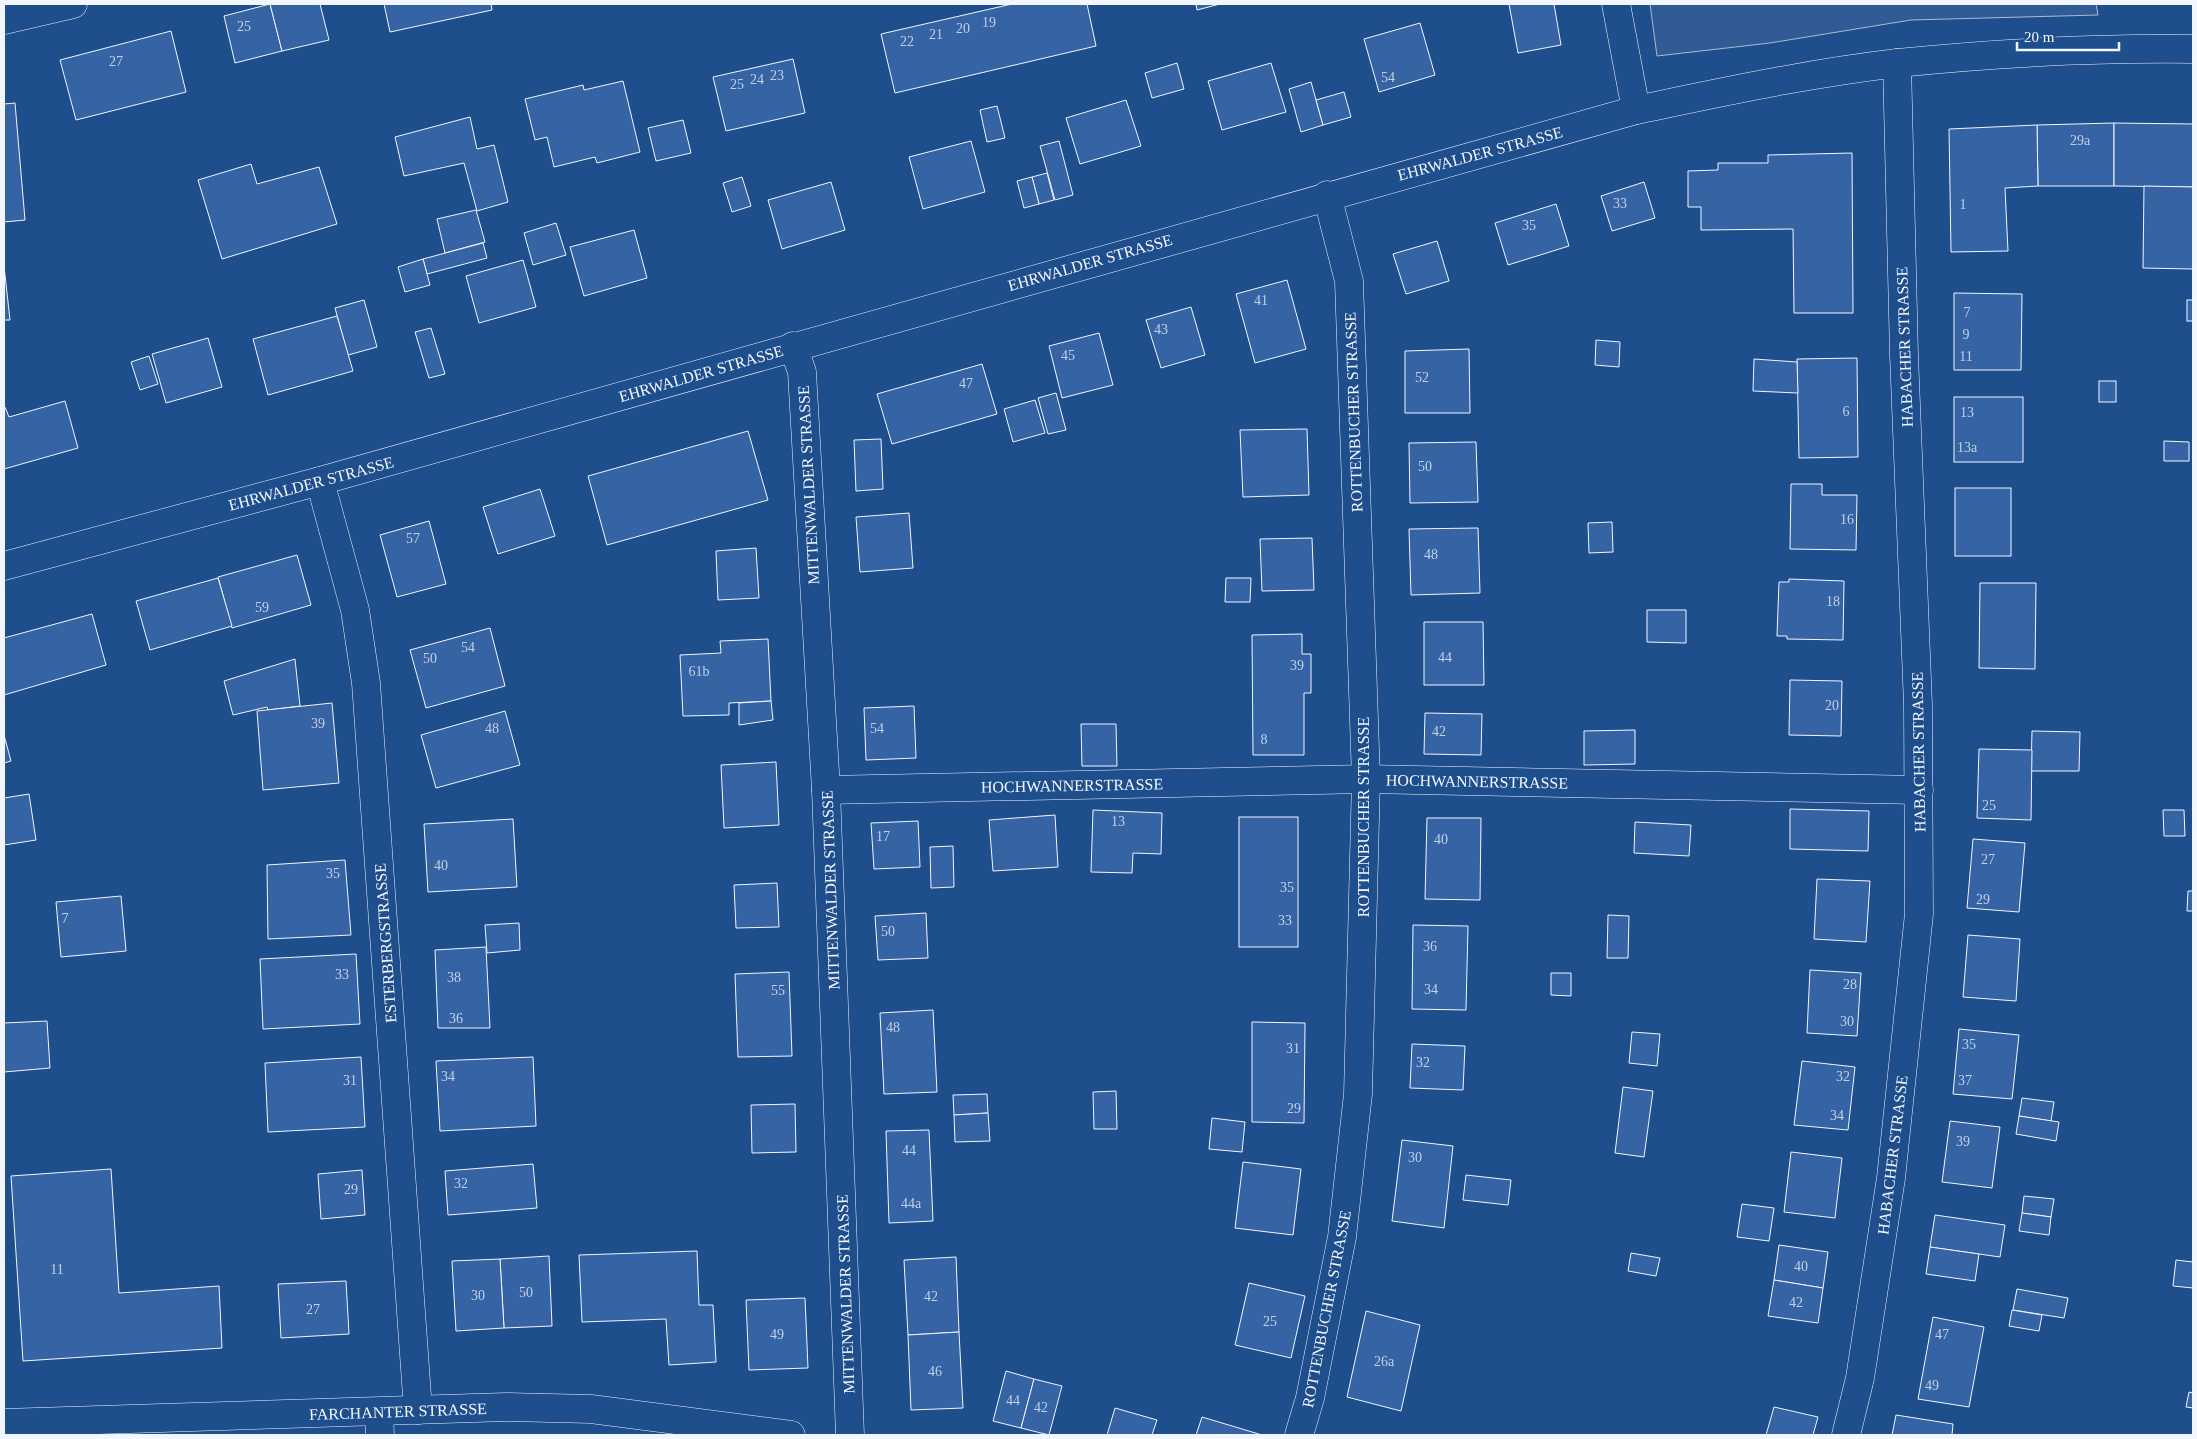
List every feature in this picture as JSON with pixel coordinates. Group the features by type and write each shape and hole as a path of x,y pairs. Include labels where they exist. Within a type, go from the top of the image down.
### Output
{"street":[{"path":"4,20 73,4"},
{"path":"1616,4 1636,110"},
{"name":"EHRWALDER STRASSE","path":"4,566 320,481 1327,195 1636,110 1760,85 1897,64 2049,53 2193,49"},
{"name":"HABACHER STRASSE","path":"1846,1435 1860,1378 1891,1178 1919,914 1918,706 1904,355 1897,64"},
{"name":"ROTTENBUCHER STRASSE","path":"1299,1435 1310,1398 1342,1238 1358,1094 1366,779 1349,281 1327,195"},
{"name":"MITTENWALDER STRASSE","path":"793,346 802,372 826,790 850,1435"},
{"name":"ESTERBERGSTRASSE","path":"320,481 355,610 366,683 418,1410"},
{"name":"HOCHWANNERSTRASSE","path":"826,790 1366,779 1919,790"},
{"name":"FARCHANTER STRASSE","path":"4,1423 380,1424 418,1410 506,1407 591,1410 791,1435"}],"shaded area":[{"path":"1650,4 2096,4 2098,15 1911,20 1770,43 1657,56"}],"building":[{"path":"270,4 282,51 235,63 224,16"},
{"path":"270,4 320,4 329,40 282,51"},
{"path":"384,4 491,4 492,10 390,32"},
{"path":"1012,4 1087,4 1096,46 895,93 881,34"},
{"path":"1196,4 1220,4 1197,10"},
{"path":"1509,4 1554,4 1561,45 1518,53"},
{"path":"1420,23 1435,75 1379,92 1364,39"},
{"path":"171,31 186,92 76,120 60,60"},
{"path":"793,59 805,113 726,131 713,77"},
{"path":"1177,63 1184,89 1152,98 1145,73"},
{"path":"1271,63 1286,112 1222,130 1208,81"},
{"path":"623,81 640,152 597,163 595,157 554,167 547,137 535,140 525,99 583,85 584,90"},
{"path":"1311,82 1323,125 1301,132 1289,89"},
{"path":"1344,92 1351,117 1323,125 1316,100"},
{"path":"1126,100 1141,146 1080,164 1066,118"},
{"path":"15,103 25,220 4,222 4,104"},
{"path":"997,106 1005,138 987,142 980,110"},
{"path":"470,117 477,149 494,145 508,202 477,211 464,163 404,176 395,137"},
{"path":"683,120 691,153 656,161 648,128"},
{"path":"2114,123 2114,186 2038,186 2037,125"},
{"path":"2114,123 2193,124 2193,187 2114,186"},
{"path":"2037,125 2038,186 2005,188 2008,251 1951,252 1949,129"},
{"path":"971,141 985,192 923,209 909,157"},
{"path":"1059,141 1073,195 1055,200 1040,146"},
{"path":"1852,153 1853,313 1794,313 1793,229 1701,230 1701,207 1688,207 1688,171 1718,170 1718,163 1768,163 1768,155"},
{"path":"251,164 257,184 319,167 337,224 222,259 198,180"},
{"path":"1047,173 1054,200 1039,204 1032,177"},
{"path":"742,177 751,206 732,212 723,183"},
{"path":"1032,177 1039,204 1024,208 1017,181"},
{"path":"831,182 845,230 782,249 768,200"},
{"path":"1644,182 1655,218 1612,231 1601,196"},
{"path":"2144,186 2193,187 2193,269 2143,268"},
{"path":"1556,204 1569,246 1508,265 1495,223"},
{"path":"476,210 485,242 445,253 437,219"},
{"path":"556,223 566,255 533,265 524,233"},
{"path":"634,230 647,278 584,296 570,247"},
{"path":"1437,241 1449,281 1406,294 1393,254"},
{"path":"483,243 487,258 427,274 423,259"},
{"path":"423,259 430,285 405,292 398,267"},
{"path":"523,260 536,307 479,323 466,276"},
{"path":"4,266 10,320 4,320"},
{"path":"1287,280 1306,349 1255,363 1236,294"},
{"path":"1954,293 2022,294 2021,370 1954,370"},
{"path":"364,300 377,347 348,355 335,308"},
{"path":"2187,300 2193,300 2193,321 2187,321"},
{"path":"1191,307 1205,355 1161,368 1146,320"},
{"path":"337,316 353,371 268,395 253,339"},
{"path":"431,328 445,374 429,378 415,332"},
{"path":"1099,333 1113,385 1062,398 1049,346"},
{"path":"208,338 222,387 166,403 152,354"},
{"path":"1596,340 1620,342 1619,367 1595,365"},
{"path":"1469,349 1470,413 1405,413 1405,351"},
{"path":"149,356 158,384 140,390 131,362"},
{"path":"1857,358 1858,457 1799,458 1797,359"},
{"path":"1754,359 1797,362 1798,393 1753,391"},
{"path":"982,364 997,414 892,444 877,394"},
{"path":"2099,381 2116,381 2116,402 2099,402"},
{"path":"1056,393 1066,430 1048,434 1038,398"},
{"path":"1954,397 2023,397 2023,462 1954,462"},
{"path":"1035,400 1045,433 1013,442 1004,409"},
{"path":"65,401 78,448 4,469 4,407 9,417"},
{"path":"1307,429 1309,495 1243,497 1240,430"},
{"path":"748,431 768,500 607,545 588,476"},
{"path":"881,439 883,489 856,491 854,440"},
{"path":"2164,441 2189,442 2189,461 2164,461"},
{"path":"1476,442 1478,502 1410,503 1409,443"},
{"path":"1791,484 1822,484 1822,495 1857,495 1856,550 1790,549"},
{"path":"1955,488 2011,488 2011,556 1955,556"},
{"path":"540,489 555,536 498,554 483,507"},
{"path":"909,513 913,568 860,572 856,517"},
{"path":"429,521 446,584 397,597 380,535"},
{"path":"1612,522 1613,552 1589,553 1588,523"},
{"path":"1478,528 1480,593 1411,595 1409,529"},
{"path":"1312,538 1314,590 1262,591 1260,539"},
{"path":"756,548 759,598 718,600 716,551"},
{"path":"297,555 311,605 232,628 218,577"},
{"path":"218,578 232,626 150,650 136,601"},
{"path":"1226,578 1251,578 1250,602 1225,602"},
{"path":"1789,579 1844,581 1843,640 1787,639 1787,636 1777,636 1779,582 1789,582"},
{"path":"1980,583 2036,583 2035,669 1979,668"},
{"path":"1647,610 1686,610 1686,643 1647,642"},
{"path":"92,614 106,665 4,695 4,638"},
{"path":"1424,622 1483,622 1484,685 1424,685"},
{"path":"490,628 505,686 426,708 410,650"},
{"path":"1302,634 1302,654 1311,654 1311,693 1304,693 1304,755 1253,755 1252,635"},
{"path":"768,639 771,701 729,703 729,715 683,716 680,655 721,653 720,641"},
{"path":"295,659 300,706 268,710 267,707 233,715 224,681"},
{"path":"1790,680 1842,681 1841,736 1789,735"},
{"path":"771,701 773,720 739,725 739,703"},
{"path":"332,703 339,783 263,790 257,711"},
{"path":"914,706 916,758 866,760 864,708"},
{"path":"505,711 520,765 436,788 421,735"},
{"path":"1425,713 1482,714 1481,755 1424,754"},
{"path":"1081,724 1116,724 1117,766 1082,766"},
{"path":"1635,730 1635,764 1584,765 1584,731"},
{"path":"2032,731 2080,732 2079,771 2031,771"},
{"path":"4,735 11,761 4,763"},
{"path":"1979,749 2032,750 2031,820 1977,818"},
{"path":"776,762 779,825 724,828 721,765"},
{"path":"29,794 36,840 4,845 4,798"},
{"path":"1790,809 1869,811 1868,851 1790,849"},
{"path":"1093,810 1162,813 1161,854 1133,853 1132,873 1091,872"},
{"path":"2163,810 2184,810 2185,836 2164,836"},
{"path":"1055,815 1058,867 993,871 989,820"},
{"path":"1239,817 1298,817 1298,947 1239,947"},
{"path":"1427,818 1481,818 1480,900 1425,899"},
{"path":"513,819 517,887 428,892 424,824"},
{"path":"918,821 920,867 874,869 871,823"},
{"path":"1635,822 1691,825 1689,856 1634,853"},
{"path":"1973,839 2025,843 2019,912 1967,908"},
{"path":"953,846 954,887 931,888 930,847"},
{"path":"345,860 351,935 268,939 267,865"},
{"path":"1817,879 1870,881 1866,942 1814,939"},
{"path":"777,883 779,927 736,928 734,885"},
{"path":"2188,891 2193,891 2193,911 2187,911"},
{"path":"121,896 126,951 61,957 56,902"},
{"path":"926,913 928,958 878,960 875,916"},
{"path":"1608,915 1629,916 1628,958 1607,958"},
{"path":"519,923 520,950 487,953 485,925"},
{"path":"1413,925 1468,926 1466,1010 1412,1009"},
{"path":"1968,935 2020,939 2016,1001 1963,997"},
{"path":"486,947 490,1028 438,1028 435,950"},
{"path":"356,954 360,1024 263,1029 260,959"},
{"path":"1810,970 1861,973 1857,1036 1807,1033"},
{"path":"789,972 792,1056 738,1057 735,974"},
{"path":"1551,973 1571,973 1571,996 1551,995"},
{"path":"933,1010 937,1092 884,1094 880,1013"},
{"path":"47,1021 50,1068 4,1072 4,1023"},
{"path":"1252,1022 1305,1023 1304,1123 1252,1122"},
{"path":"1959,1029 2019,1035 2012,1099 1953,1094"},
{"path":"1632,1032 1660,1034 1657,1066 1629,1063"},
{"path":"1412,1044 1465,1046 1463,1090 1410,1088"},
{"path":"361,1057 365,1127 268,1132 265,1063"},
{"path":"533,1057 536,1126 440,1131 436,1061"},
{"path":"1802,1061 1855,1067 1848,1130 1794,1125"},
{"path":"1623,1087 1653,1091 1644,1157 1615,1153"},
{"path":"1116,1091 1117,1129 1094,1129 1093,1092"},
{"path":"987,1094 988,1113 954,1115 953,1095"},
{"path":"2022,1098 2054,1102 2051,1121 2019,1116"},
{"path":"795,1104 796,1152 752,1153 751,1105"},
{"path":"988,1113 990,1141 955,1142 954,1115"},
{"path":"2019,1116 2059,1122 2056,1141 2016,1134"},
{"path":"1212,1118 1245,1122 1242,1152 1209,1149"},
{"path":"1950,1121 2000,1127 1992,1188 1942,1182"},
{"path":"929,1130 933,1221 889,1223 886,1131"},
{"path":"1402,1140 1453,1146 1444,1228 1392,1221"},
{"path":"1791,1152 1842,1158 1835,1218 1784,1212"},
{"path":"1243,1162 1301,1169 1293,1235 1235,1228"},
{"path":"533,1164 537,1208 448,1215 445,1171"},
{"path":"111,1169 119,1293 219,1286 222,1348 23,1361 11,1176"},
{"path":"362,1170 365,1215 321,1219 318,1174"},
{"path":"1466,1175 1511,1180 1508,1205 1463,1200"},
{"path":"2024,1196 2054,1199 2051,1217 2022,1213"},
{"path":"1742,1204 1774,1208 1769,1241 1737,1237"},
{"path":"2022,1213 2051,1217 2049,1235 2019,1231"},
{"path":"1935,1215 2005,1225 2000,1257 1930,1247"},
{"path":"1779,1245 1828,1252 1823,1288 1774,1280"},
{"path":"1930,1247 1979,1254 1975,1281 1926,1274"},
{"path":"697,1251 699,1305 713,1305 716,1362 669,1365 666,1319 582,1322 579,1255"},
{"path":"1631,1253 1660,1258 1656,1276 1628,1271"},
{"path":"549,1256 552,1326 504,1328 500,1259"},
{"path":"956,1257 959,1332 908,1335 904,1260"},
{"path":"500,1259 504,1328 456,1331 452,1261"},
{"path":"2176,1260 2193,1262 2193,1288 2173,1286"},
{"path":"1774,1280 1823,1288 1818,1323 1768,1316"},
{"path":"346,1281 349,1334 281,1338 278,1284"},
{"path":"1249,1283 1305,1296 1291,1358 1235,1345"},
{"path":"2017,1289 2068,1298 2064,1318 2013,1310"},
{"path":"805,1298 808,1368 749,1370 746,1300"},
{"path":"2012,1310 2042,1315 2039,1331 2009,1326"},
{"path":"1366,1311 1420,1325 1401,1411 1347,1397"},
{"path":"1933,1317 1984,1327 1969,1407 1918,1399"},
{"path":"959,1332 963,1408 911,1410 908,1335"},
{"path":"1006,1371 1034,1379 1021,1428 993,1421"},
{"path":"1034,1379 1062,1386 1049,1435 1021,1428"},
{"path":"2189,1392 2193,1393 2193,1408 2186,1407"},
{"path":"1774,1407 1818,1417 1813,1435 1766,1435"},
{"path":"1115,1408 1157,1420 1152,1435 1107,1435"},
{"path":"1896,1415 1953,1424 1952,1435 1892,1435"},
{"path":"1202,1417 1262,1435 1196,1435"}]}
